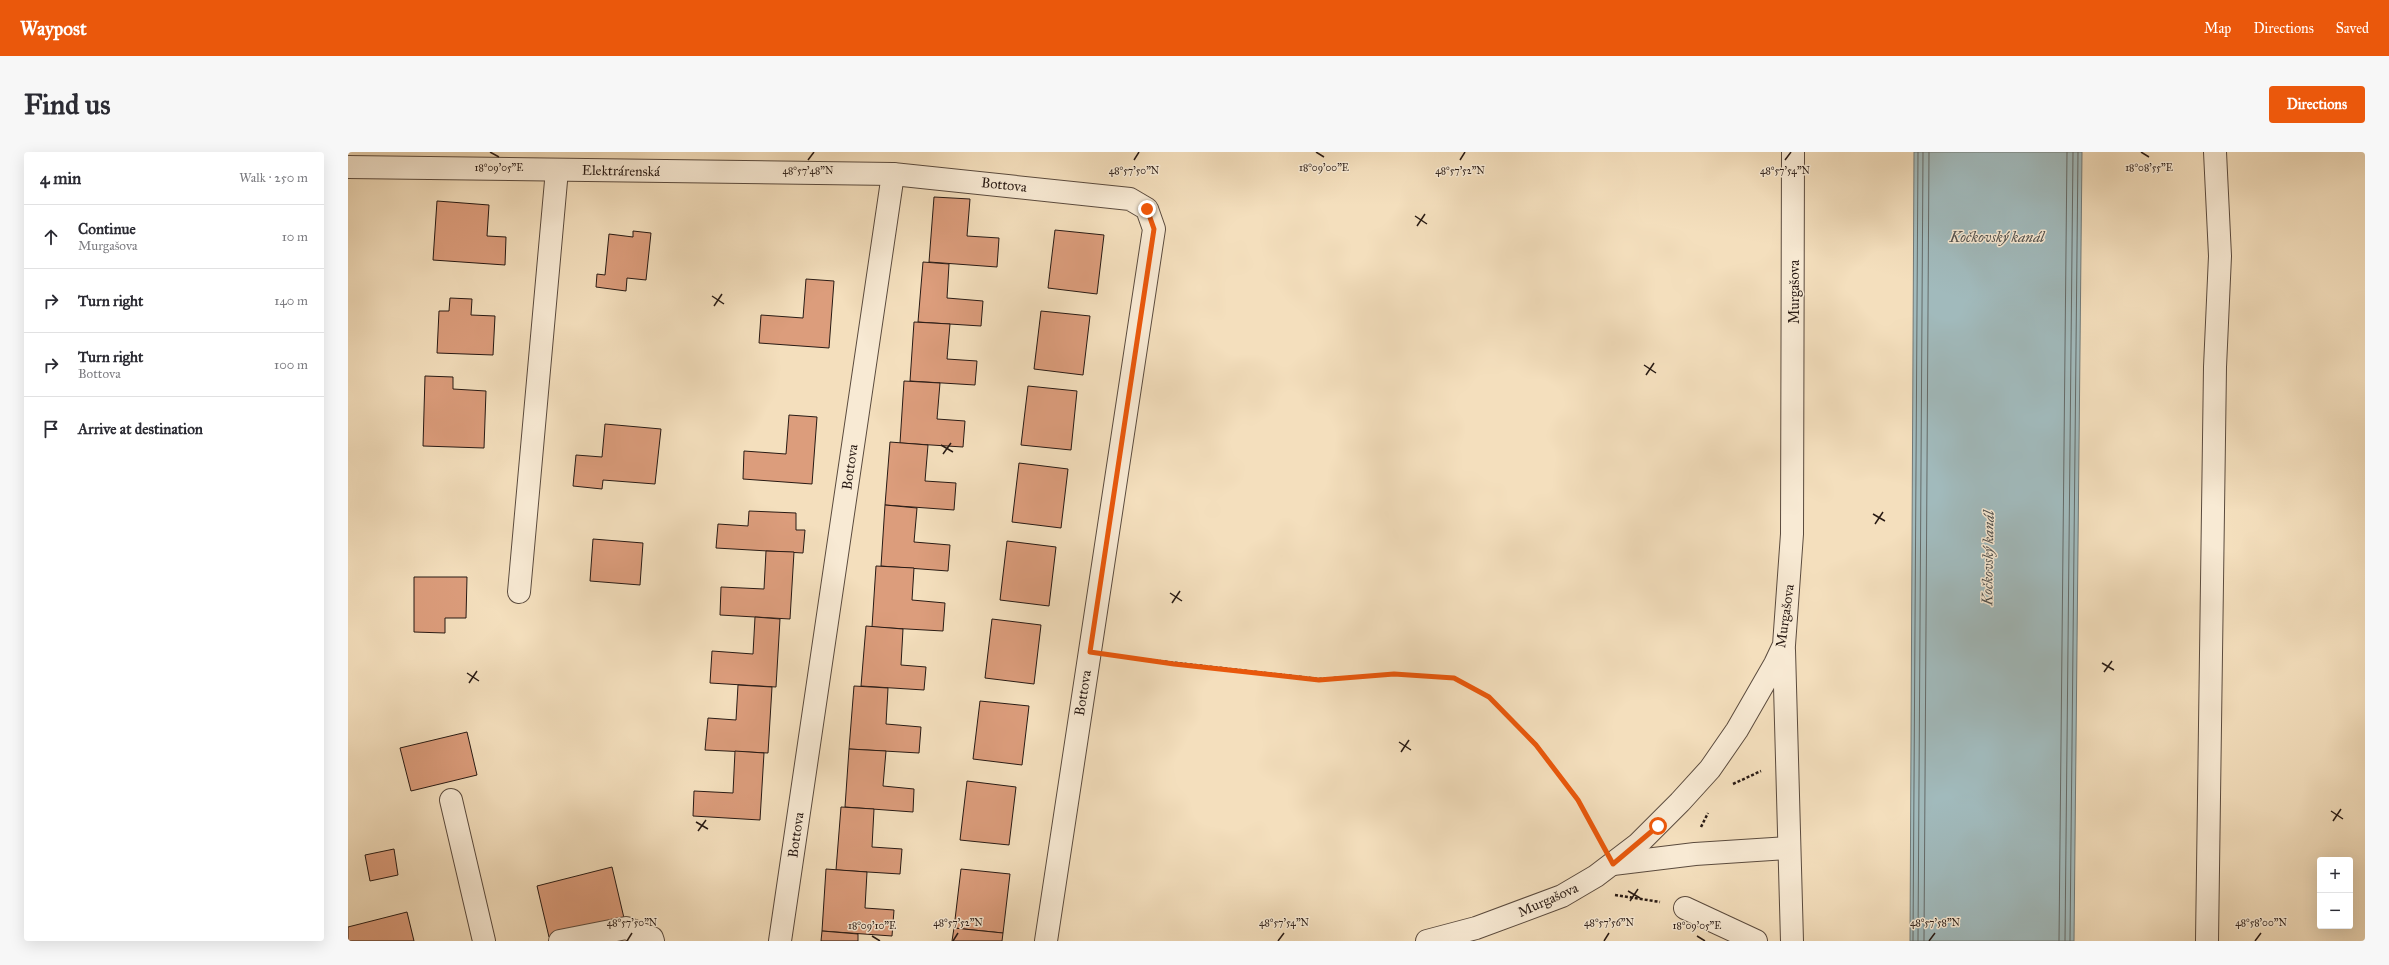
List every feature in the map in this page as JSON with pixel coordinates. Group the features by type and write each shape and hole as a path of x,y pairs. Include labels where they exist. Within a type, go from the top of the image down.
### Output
{"street":[{"name":"Murgašova","path":"1428,941 1510,916 1575,890 1613,864 1658,826 1710,769 1760,693 1784,645 1792,534 1794,152"},
{"path":"2208,941 2215,367 2220,256 2215,152"},
{"name":"Elektrárenská","path":"348,168 893,174"},
{"path":"519,592 557,170"},
{"name":"Bottova","path":"780,941 893,174 1130,199 1147,209 1154,229 1046,941"},
{"path":"1784,645 1788,848 1792,941"},
{"path":"451,800 484,941"},
{"path":"1613,864 1695,854 1788,848"},
{"path":"1685,908 1756,941"},
{"path":"560,941 626,928 652,938 653,941"}],"path":[{"path":"1090,652 1174,664 1319,680 1394,674 1454,678 1489,697 1536,745 1578,800 1613,864"},
{"path":"1730,786 1749,775 1767,770"},
{"path":"1699,833 1710,810"},
{"path":"1575,890 1634,897 1685,908"}],"water":[{"name":"Kočkovský kanál","path":"1914,152 2082,152 2074,941 1910,941"}],"building":[{"path":"934,197 970,199 967,236 999,238 997,267 929,262"},
{"path":"437,201 489,205 487,236 506,237 505,265 433,260"},
{"path":"1055,230 1104,235 1097,294 1048,288"},
{"path":"633,231 651,233 646,280 627,278 626,291 596,287 597,274 605,275 609,234 633,237"},
{"path":"923,262 949,264 947,298 983,301 981,326 918,322"},
{"path":"806,279 834,281 829,348 759,343 761,315 803,318"},
{"path":"450,298 472,299 471,315 495,316 493,355 437,353 439,311 449,311"},
{"path":"1041,311 1090,316 1083,375 1034,369"},
{"path":"914,322 950,324 947,359 977,361 975,385 910,381"},
{"path":"425,376 453,377 453,389 486,391 484,448 423,446"},
{"path":"904,381 940,383 937,419 965,421 963,447 900,443"},
{"path":"1028,386 1077,391 1071,450 1021,445"},
{"path":"789,415 817,417 812,484 743,479 744,451 786,454"},
{"path":"605,424 661,429 655,484 603,480 602,489 573,486 576,455 602,457"},
{"path":"890,442 928,445 925,481 956,483 954,510 885,505"},
{"path":"1019,463 1068,469 1061,528 1012,522"},
{"path":"885,505 917,508 914,542 950,545 948,571 881,566"},
{"path":"749,511 796,513 796,530 805,530 803,553 716,548 718,524 748,526"},
{"path":"593,539 643,543 640,585 590,581"},
{"path":"1007,541 1056,547 1049,606 1000,600"},
{"path":"766,551 794,552 790,619 720,615 721,587 764,589"},
{"path":"876,566 914,568 912,600 945,603 943,631 872,627"},
{"path":"414,577 467,577 466,618 445,618 445,633 414,632"},
{"path":"755,617 780,619 776,687 710,683 712,651 753,654"},
{"path":"992,619 1041,625 1034,684 985,678"},
{"path":"866,626 903,629 901,665 926,667 924,690 861,686"},
{"path":"738,685 772,687 768,753 705,750 708,718 736,720"},
{"path":"854,686 888,688 886,724 921,727 919,753 849,749"},
{"path":"980,701 1029,706 1022,765 973,759"},
{"path":"467,732 477,775 411,791 400,748"},
{"path":"849,749 886,751 883,786 914,789 913,812 845,807"},
{"path":"735,751 764,753 760,820 693,816 694,791 733,793"},
{"path":"967,781 1016,787 1009,845 960,840"},
{"path":"841,807 874,809 872,847 902,849 900,874 836,870"},
{"path":"394,849 398,875 370,881 365,855"},
{"path":"612,867 624,918 549,937 537,886"},
{"path":"826,869 867,872 865,908 894,910 892,936 822,931"},
{"path":"961,869 1010,874 1003,933 954,928"},
{"path":"407,912 414,941 348,941 348,927"},
{"path":"954,928 1003,933 1002,941 952,941"},
{"path":"822,931 858,934 858,941 821,941"}],"route":[{"path":"1147,209 1154,229 1090,652 1174,664 1319,680 1394,674 1454,678 1489,697 1536,745 1578,800 1613,864 1658,826"}]}
